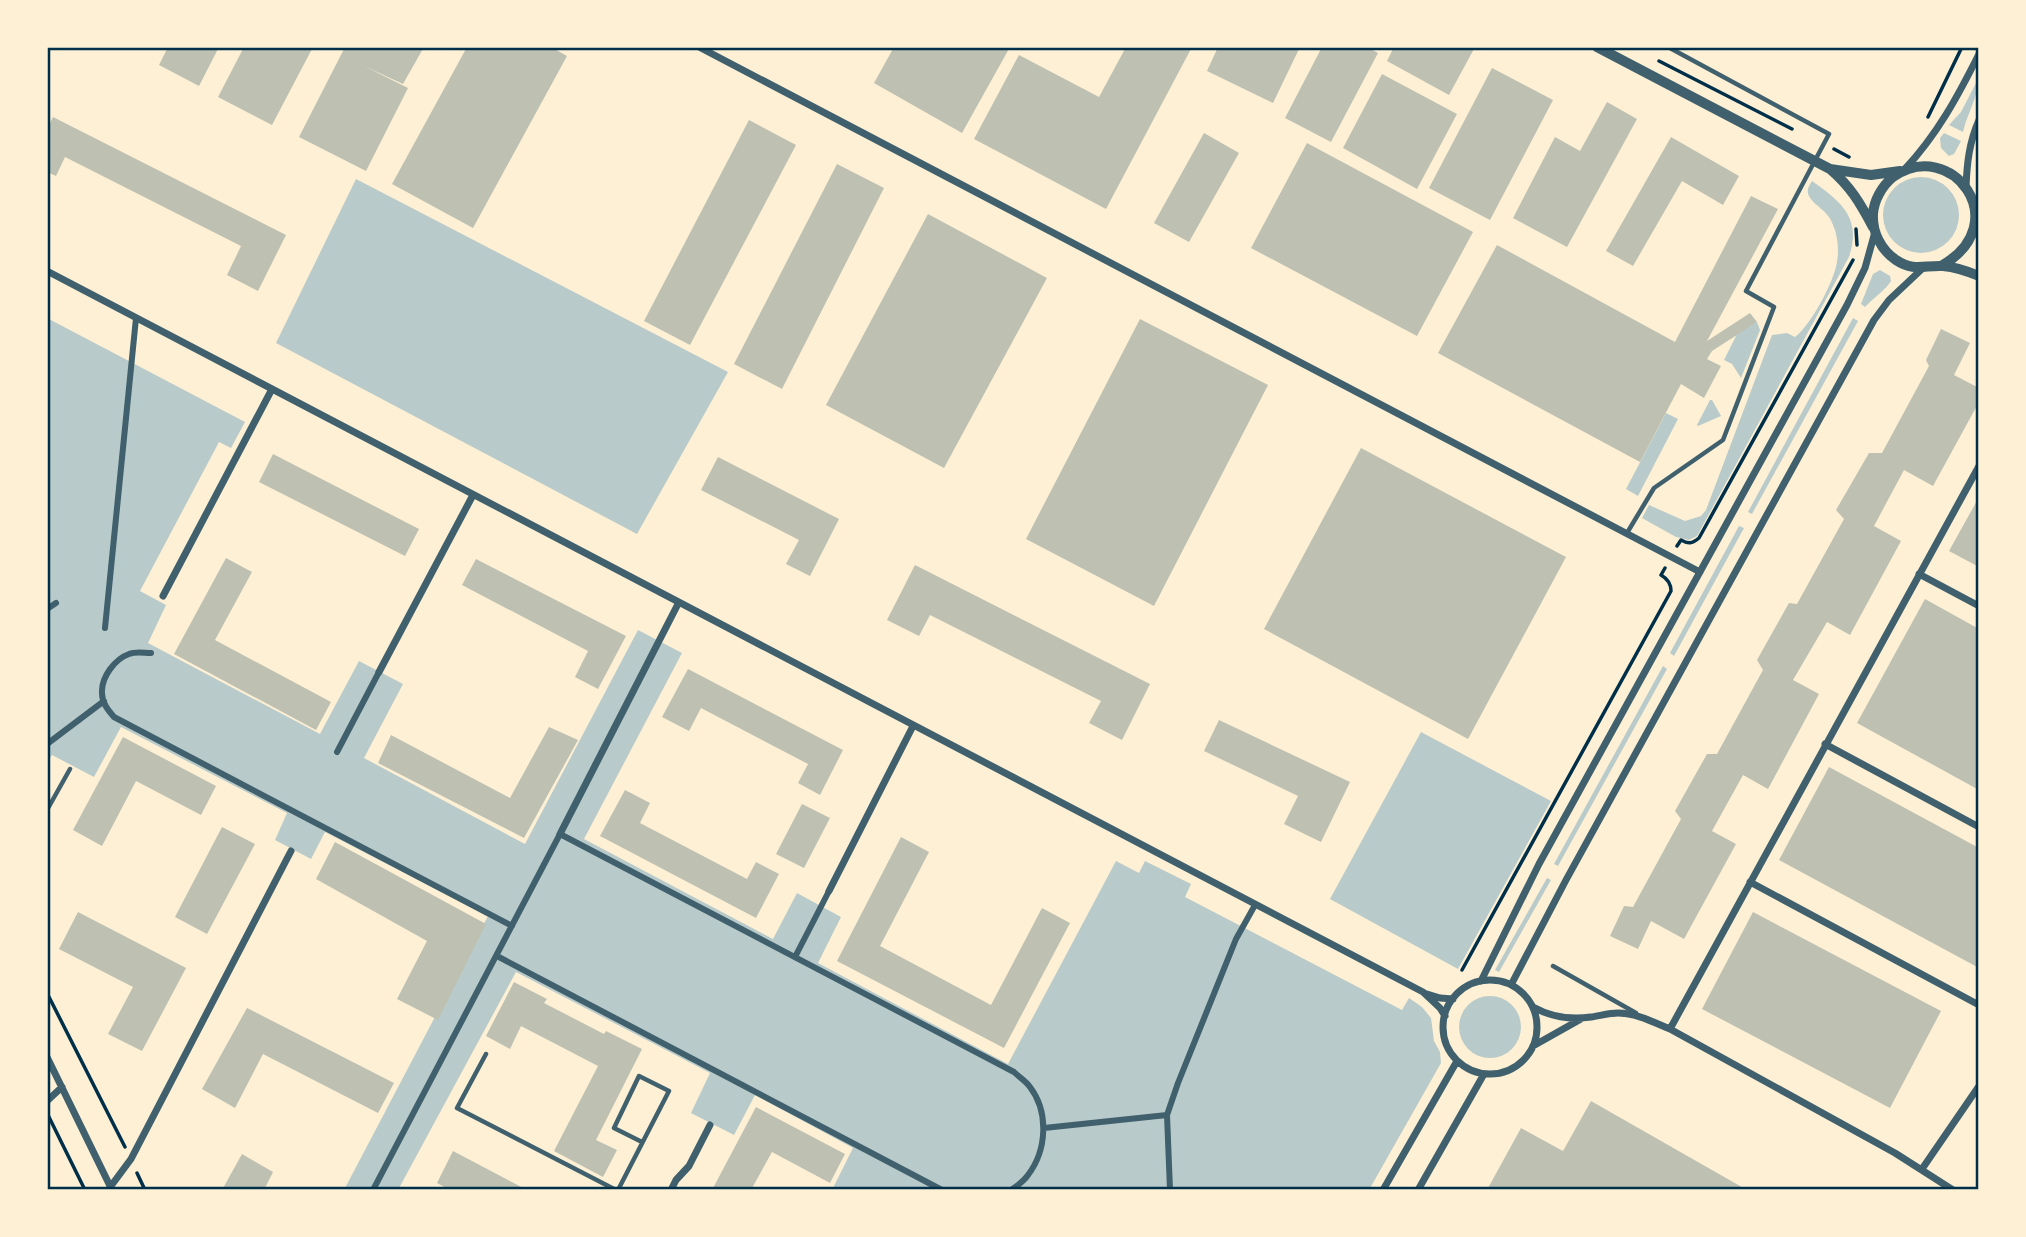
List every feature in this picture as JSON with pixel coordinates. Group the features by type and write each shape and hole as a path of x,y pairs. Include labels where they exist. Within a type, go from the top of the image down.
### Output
{"street":[{"path":"699,47 1700,572"},
{"path":"1597,47 1830,169 1846,182 1855,194 1887,252 1897,261 1910,267 1941,266 1966,270 1979,276"},
{"path":"1481,981 1539,864 1847,305 1865,268 1875,232 1873,212 1880,192 1922,151 1940,127 1979,54"},
{"path":"1966,187 1971,139 1979,120"},
{"path":"1830,169 1871,175 1920,166 1945,170 1956,177 1966,187 1977,218 1968,244 1956,257 1941,266"},
{"path":"1511,985 1874,320 1889,300 1923,268"},
{"path":"47,271 1423,992 1453,999"},
{"path":"105,628 136,318"},
{"path":"163,596 272,389"},
{"path":"1670,1029 1979,466"},
{"path":"337,752 473,495"},
{"path":"1919,574 1979,606"},
{"path":"373,1190 679,602"},
{"path":"47,609 56,603"},
{"path":"151,653 126,654 113,664 106,675 101,691 105,706 114,717 512,926"},
{"path":"47,744 104,701"},
{"path":"795,957 913,726"},
{"path":"1825,744 1979,827"},
{"path":"560,834 1014,1072 1029,1084 1038,1098 1043,1115 1044,1134 1028,1176 1012,1190"},
{"path":"110,1189 131,1158 291,851"},
{"path":"1750,882 1979,1005"},
{"path":"1170,1190 1167,1115 1236,939 1255,905"},
{"path":"497,956 942,1190"},
{"path":"1481,981 1511,985 1526,996 1533,1007 1537,1032 1533,1046 1525,1059 1513,1068 1484,1074 1469,1069 1457,1060 1448,1048 1443,1032 1445,1016 1453,999 1471,984 1481,981"},
{"path":"1423,992 1445,1016"},
{"path":"1533,1007 1547,1015 1582,1018 1618,1013 1643,1017 1670,1029 1922,1169 1953,1190"},
{"path":"1533,1046 1582,1018"},
{"path":"47,1057 110,1189"},
{"path":"1383,1190 1457,1060"},
{"path":"1418,1190 1484,1074"},
{"path":"1922,1169 1979,1086"},
{"path":"47,1101 62,1087"},
{"path":"1044,1128 1167,1115"},
{"path":"671,1190 689,1166 710,1125"}],"lane":[{"path":"1627,533 1654,488 1723,440 1774,307 1745,291 1829,134 1668,47"},
{"path":"47,810 70,769"},
{"path":"1553,966 1643,1017"},
{"path":"486,1054 457,1108 617,1190 669,1091 639,1076 614,1128 642,1142"}],"path":[{"path":"1926,120 1962,47"},
{"path":"1657,60 1793,130"},
{"path":"1823,144 1858,159"},
{"path":"1854,220 1857,247"},
{"path":"1462,970 1671,592 1667,578 1661,575 1681,540 1687,544 1699,538 1853,260"},
{"path":"47,993 145,1190"},
{"path":"47,1113 85,1190"}],"shaded area":[{"path":"1979,77 1963,132 1949,125 1961,112"},
{"path":"1944,133 1961,141 1954,154 1949,156 1941,148 1940,138"},
{"path":"1929,177 1942,183 1953,194 1959,207 1957,230 1942,247 1929,253 1913,253 1900,247 1885,230 1883,207 1889,194 1906,179"},
{"path":"356,179 728,372 637,534 276,343"},
{"path":"1812,181 1840,204 1851,221 1853,231 1849,257 1697,536 1689,540 1676,537 1642,518 1649,505 1685,521 1701,516 1706,510 1772,335 1787,333 1795,337 1801,331 1815,313 1835,270 1838,248 1835,229 1825,212 1809,196 1808,190"},
{"path":"1880,270 1890,276 1891,281 1865,307 1861,304 1873,274"},
{"path":"47,318 245,422 231,448 219,442 140,591 166,605 148,643 320,734 359,661 403,684 364,758 525,844 638,630 682,653 584,839 773,939 797,893 841,917 818,963 1008,1064 1116,861 1139,873 1145,861 1191,884 1185,897 1402,1010 1409,998 1431,1018 1441,1063 1369,1190 832,1190 853,1148 755,1095 734,1135 691,1113 710,1073 516,972 398,1190 344,1190 488,916 325,832 311,859 275,840 287,813 121,727 94,777 52,755 47,763"},
{"path":"1853,318 1858,321 1752,514 1748,512"},
{"path":"1757,322 1760,330 1741,378 1732,364 1724,360 1737,334"},
{"path":"1710,400 1721,416 1698,426 1697,425"},
{"path":"1666,413 1678,419 1638,496 1626,489"},
{"path":"1739,526 1744,528 1674,656 1670,653"},
{"path":"1663,666 1667,669 1558,866 1554,864"},
{"path":"1421,732 1551,801 1458,969 1330,899"},
{"path":"1547,878 1551,880 1499,972 1495,970"},
{"path":"1490,996 1512,1005 1521,1027 1512,1049 1490,1058 1468,1049 1459,1027 1468,1005"}],"building":[{"path":"168,47 219,47 199,86 159,65"},
{"path":"244,47 313,47 272,125 218,97"},
{"path":"345,47 424,47 403,84 364,66 408,88 366,171 299,137"},
{"path":"467,47 551,47 567,56 473,228 392,184"},
{"path":"894,47 1010,47 962,133 874,83"},
{"path":"1126,47 1192,47 1106,209 974,139 1019,55 1099,97"},
{"path":"1218,47 1300,47 1273,103 1207,71"},
{"path":"1322,47 1367,47 1378,53 1331,142 1285,118"},
{"path":"1394,47 1475,47 1449,95 1387,61"},
{"path":"1492,68 1553,100 1490,220 1429,188"},
{"path":"1382,74 1457,114 1417,189 1343,148"},
{"path":"1607,102 1637,119 1567,247 1513,218 1555,137 1580,151"},
{"path":"53,117 286,235 258,291 227,275 241,246 65,157 56,176 47,172 47,129"},
{"path":"749,120 796,145 690,345 644,321"},
{"path":"1204,133 1239,153 1189,242 1154,223"},
{"path":"1671,137 1739,176 1723,205 1682,181 1633,266 1606,251"},
{"path":"1307,143 1473,232 1417,336 1251,248"},
{"path":"837,164 884,188 782,389 734,364"},
{"path":"1751,196 1778,209 1707,341 1750,313 1757,322 1712,351 1707,359 1721,366 1704,398 1681,384 1640,462 1438,353 1497,245 1675,342"},
{"path":"928,214 1047,278 944,468 826,405"},
{"path":"1140,319 1268,385 1154,606 1026,539"},
{"path":"1941,329 1970,343 1954,375 1979,388 1979,402 1933,486 1904,470 1874,526 1901,541 1850,635 1827,622 1793,680 1819,694 1768,789 1743,775 1712,831 1736,844 1684,939 1651,921 1638,949 1610,936 1624,906 1633,907 1681,819 1675,811 1707,754 1717,754 1763,670 1757,660 1789,603 1797,604 1844,519 1836,510 1869,453 1882,453 1929,366 1926,360"},
{"path":"1361,448 1566,557 1468,739 1264,629"},
{"path":"273,454 419,529 405,556 259,482"},
{"path":"718,457 839,519 810,576 786,564 799,540 701,490"},
{"path":"1979,497 1979,567 1949,551"},
{"path":"226,558 252,572 215,640 331,702 316,730 174,654"},
{"path":"476,559 626,636 598,689 575,677 588,651 462,585"},
{"path":"915,565 1150,684 1122,740 1089,723 1101,701 930,615 919,636 887,620"},
{"path":"1925,599 1979,629 1979,790 1857,723"},
{"path":"688,669 843,750 820,795 798,783 808,764 701,708 689,731 662,717"},
{"path":"1219,720 1350,782 1321,842 1284,824 1298,796 1204,751"},
{"path":"549,727 578,740 524,838 378,763 391,735 510,798"},
{"path":"123,737 216,786 201,815 136,781 102,846 73,830"},
{"path":"1829,767 1979,848 1979,968 1779,860"},
{"path":"625,790 650,803 640,823 747,879 756,862 779,874 756,918 600,836"},
{"path":"802,804 830,818 804,868 776,854"},
{"path":"222,827 255,844 207,934 175,917"},
{"path":"901,837 929,852 880,946 991,1005 1042,908 1070,923 1004,1048 837,961"},
{"path":"335,842 486,924 438,1020 397,999 427,941 316,879"},
{"path":"78,912 186,968 142,1051 108,1034 133,987 59,949"},
{"path":"1753,912 1941,1011 1890,1108 1702,1009"},
{"path":"514,982 547,999 544,1003 604,1034 606,1031 642,1049 596,1140 617,1150 603,1177 554,1151 598,1066 521,1026 510,1049 486,1036"},
{"path":"247,1008 394,1083 378,1113 263,1054 235,1108 202,1089"},
{"path":"1591,1101 1747,1190 1487,1190 1521,1128 1563,1151"},
{"path":"756,1107 845,1154 830,1183 772,1152 751,1190 712,1190"},
{"path":"453,1151 527,1190 450,1190 437,1183"},
{"path":"242,1154 273,1172 264,1190 222,1190"}]}
